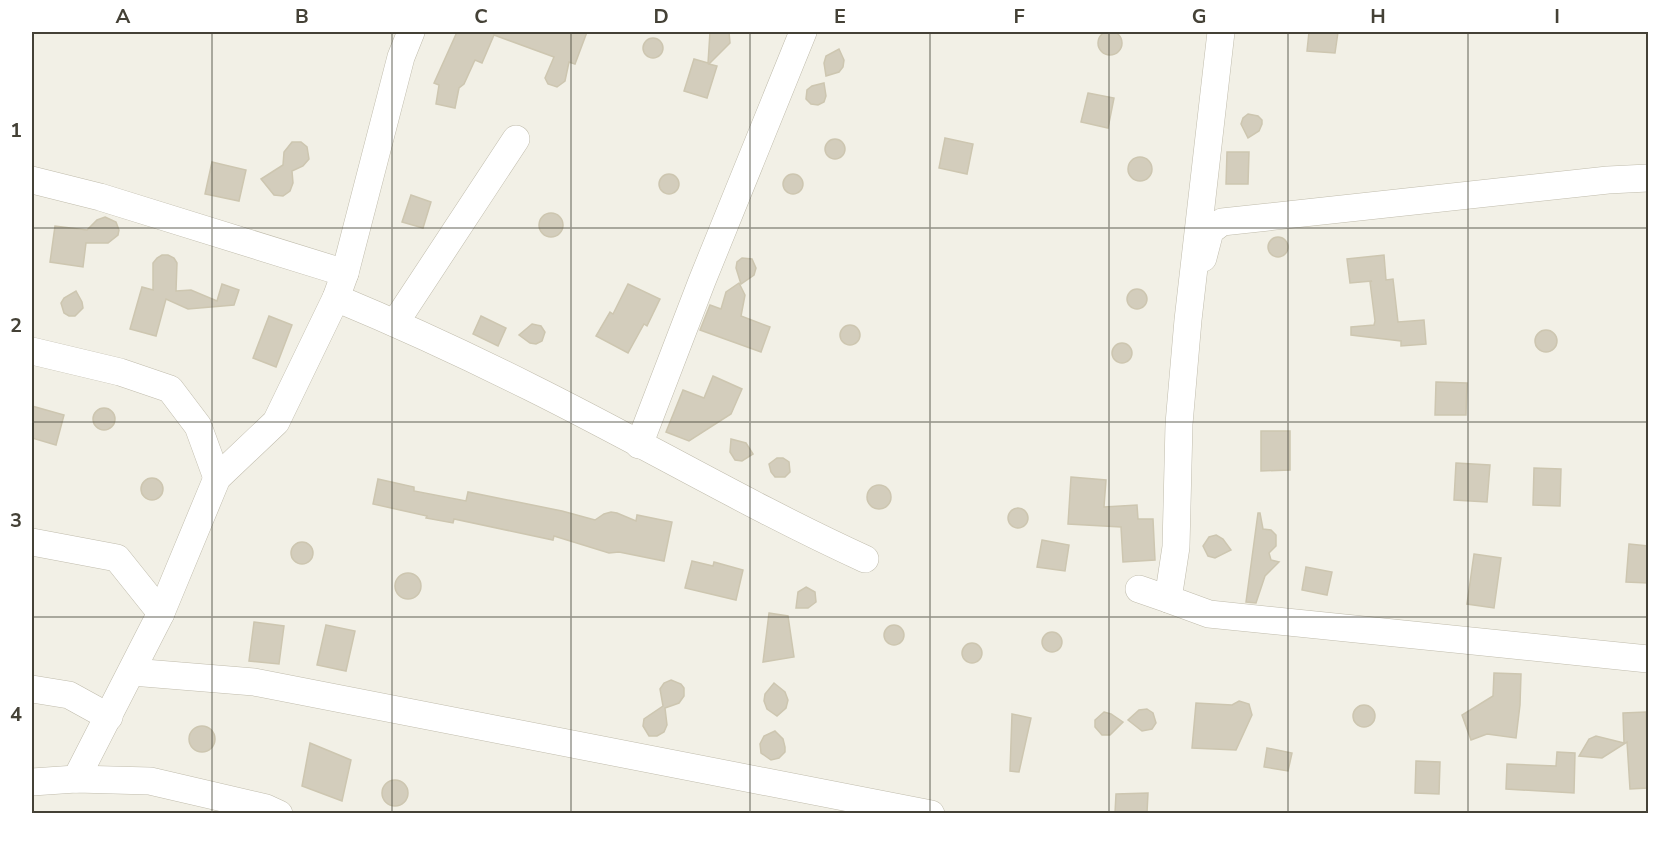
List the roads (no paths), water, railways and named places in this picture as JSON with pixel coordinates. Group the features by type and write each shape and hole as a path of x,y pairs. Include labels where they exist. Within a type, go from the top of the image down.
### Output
{"street":[{"path":"76,779 161,613 217,478 276,422 336,298 345,273 401,57 411,32"},
{"path":"639,445 702,281 803,32"},
{"path":"1168,599 1176,547 1179,423 1188,320 1221,32"},
{"path":"395,323 516,140"},
{"path":"1188,320 1210,231 1222,222 1608,180 1648,178"},
{"path":"32,180 100,197 345,273"},
{"path":"336,298 395,323 531,388 798,529 865,559"},
{"path":"32,351 120,372 170,389 198,426 217,478"},
{"path":"32,542 117,558 161,613"},
{"path":"1139,589 1209,614 1648,659"},
{"path":"132,672 254,682 931,813"},
{"path":"32,689 69,695 109,717"},
{"path":"32,782 76,779 150,781 279,813"}]}
